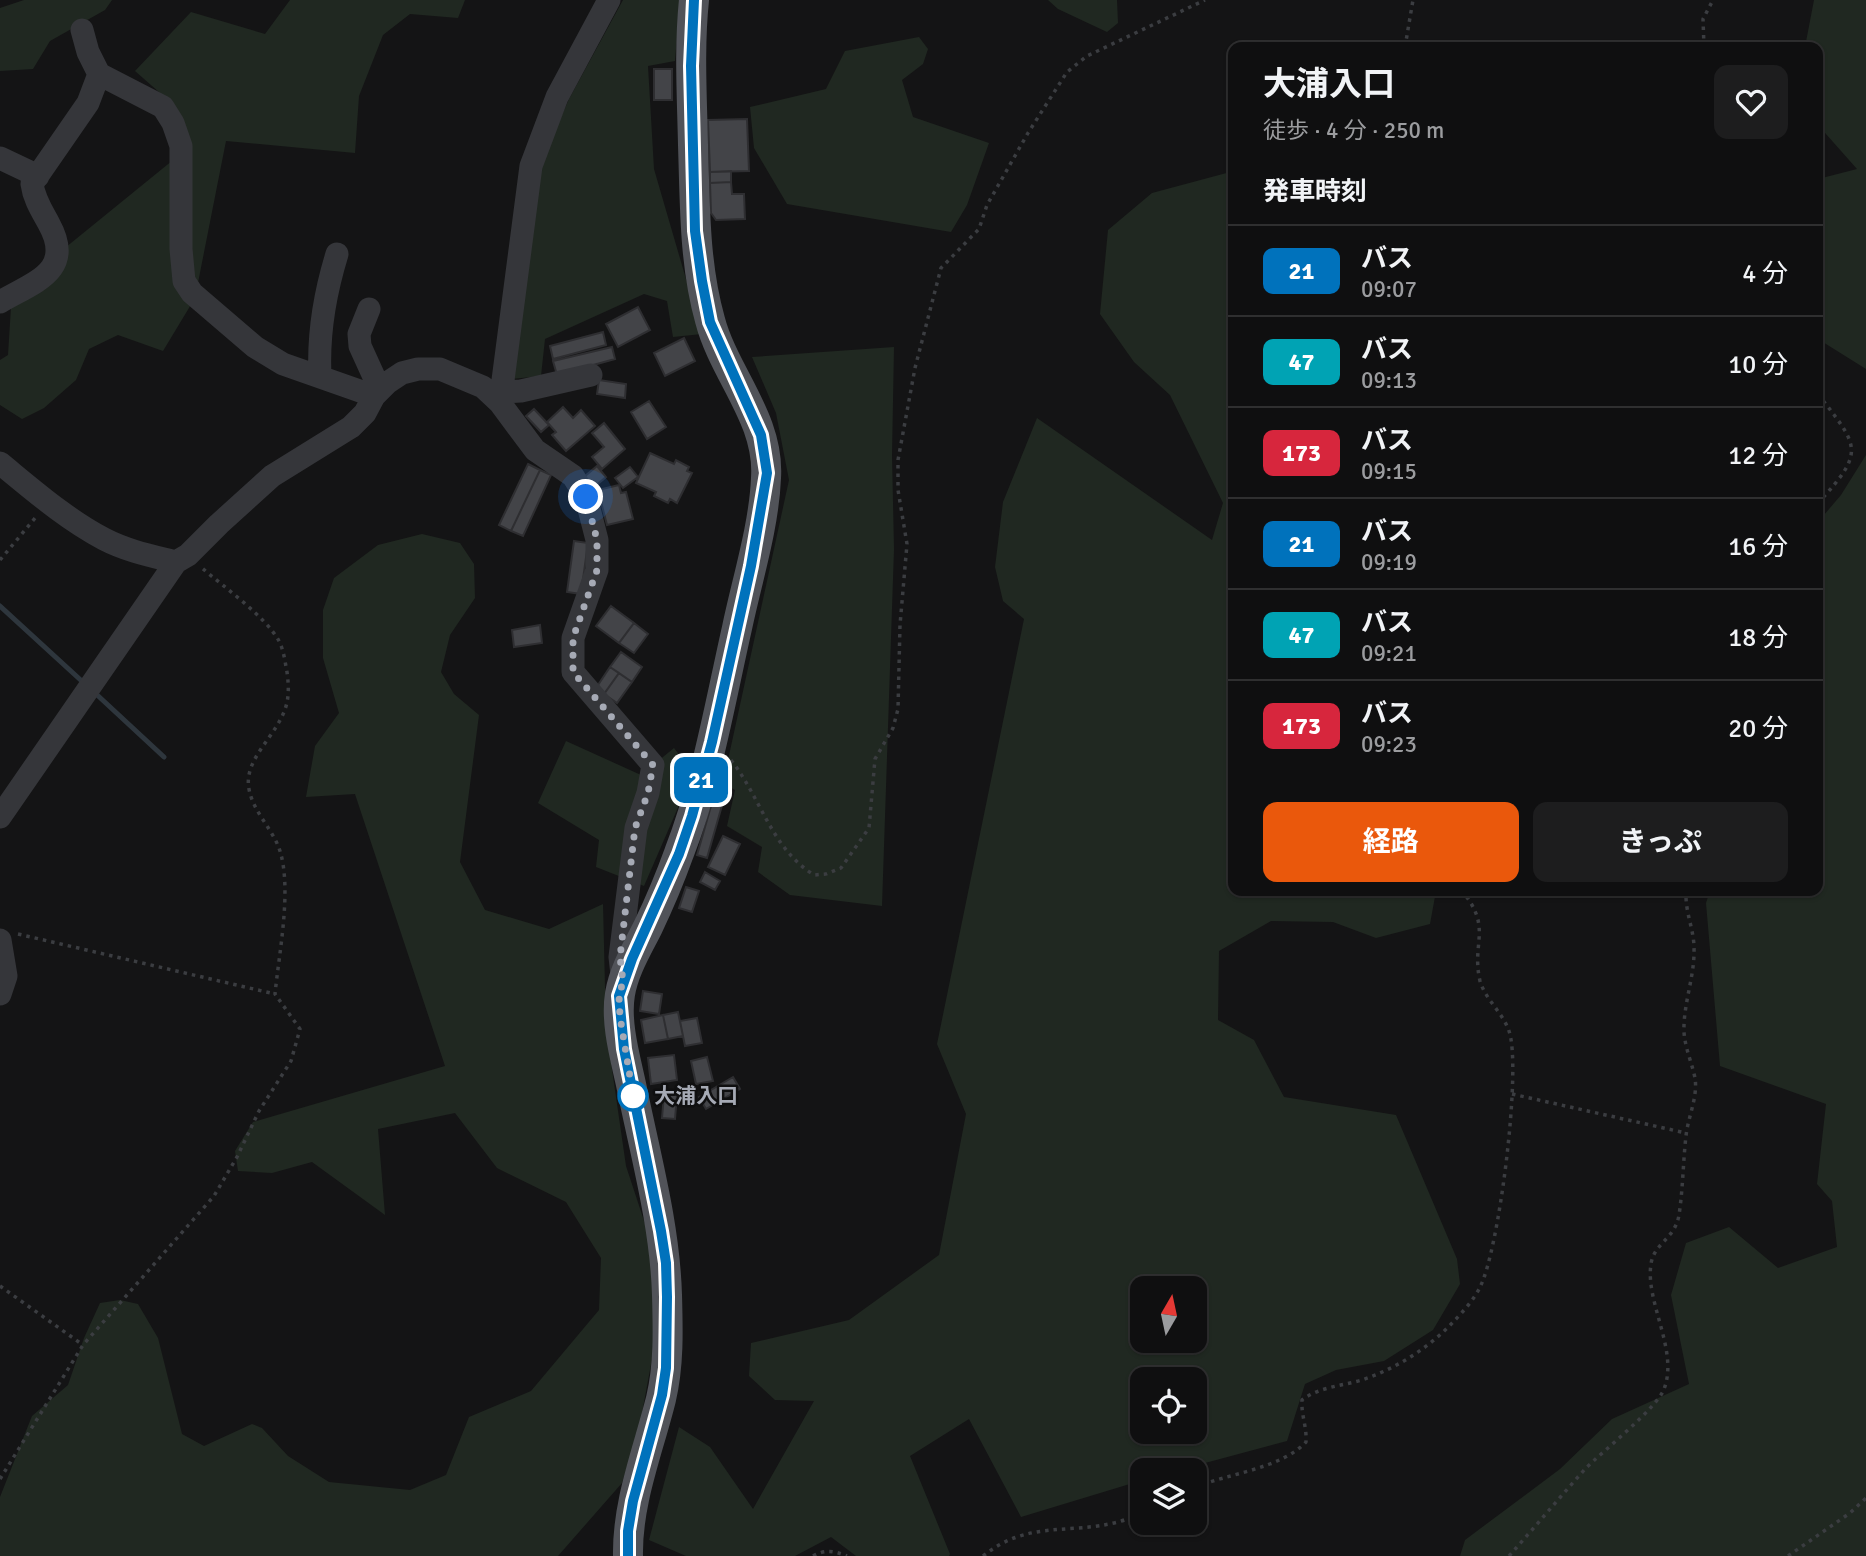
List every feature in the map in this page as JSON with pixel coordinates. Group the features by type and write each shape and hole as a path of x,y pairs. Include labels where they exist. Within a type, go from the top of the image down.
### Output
{"main road":[{"path":"628,1556 628,1531 633,1501 662,1395 666,1368 667,1309 666,1263 624,1049 619,996 623,981 679,854 692,816 712,742 751,566 767,473 761,435 710,322 702,281 695,231 691,66 694,0"}],"street":[{"path":"501,397 531,166 557,97 609,0"},
{"path":"82,30 88,52 99,74 163,107 173,123 181,146 181,249 184,281 192,293 255,346 283,364 377,393"},
{"path":"0,302 51,271 57,258 57,237 33,194 32,184 88,103 99,74"},
{"path":"0,158 38,176"},
{"path":"320,375 319,357 327,290 337,254"},
{"path":"369,309 359,334 360,346 377,393"},
{"path":"0,817 182,559 272,476 351,427 365,413 377,393 402,373 418,369 440,369 501,397 535,450 573,476 586,497 597,540 597,570 573,638 573,672 653,765 648,793 635,828 620,957 623,981"},
{"path":"501,397 591,375"},
{"path":"0,463 49,502 104,538 130,550 182,559"},
{"path":"0,994 6,976 7,937"}],"path":[{"path":"712,742 724,750 742,774 785,852 814,875 841,868 869,828 875,759 893,728 898,709 900,625 907,544 898,490 898,460 906,409 941,268 979,229 987,205 1028,132 1067,72 1087,55 1205,0"},
{"path":"1406,42 1413,0"},
{"path":"1704,42 1703,19 1713,0"},
{"path":"1823,401 1850,436 1852,452 1850,467 1823,497"},
{"path":"0,560 49,502"},
{"path":"0,1479 83,1345 214,1196 259,1111 291,1060 300,1029 275,994 284,871 278,845 253,800 248,779 256,756 283,717 287,706 289,692 284,655 280,642 262,620 182,559"},
{"path":"1207,1483 1298,1451 1306,1442 1307,1432 1301,1411 1302,1400 1312,1392 1363,1379 1417,1354 1455,1321 1480,1287 1490,1256 1502,1197 1512,1094 1513,1051 1509,1031 1481,985 1478,967 1479,915 1466,896"},
{"path":"1509,1556 1587,1467 1651,1406 1664,1390 1666,1349 1653,1294 1650,1265 1656,1249 1671,1236 1678,1217 1686,1133 1695,1079 1684,1034 1694,966 1694,944 1686,909 1686,896"},
{"path":"7,937 275,994"},
{"path":"1512,1094 1686,1133"},
{"path":"0,1286 83,1345"},
{"path":"1788,1556 1850,1513 1866,1497"},
{"path":"983,1556 1015,1536 1039,1530 1119,1522 1130,1517"},
{"path":"813,1556 822,1551 835,1551 847,1556"}],"shaded area":[{"path":"24,0 112,0 105,10 50,41 33,69 0,71 0,8"},
{"path":"290,0 465,0 458,18 410,14 383,35 359,96 355,153 226,141 195,298 163,351 118,335 89,349 76,380 44,408 22,419 0,405 0,360 8,355 12,291 178,156 168,100 135,71 191,12 265,34"},
{"path":"623,0 680,0 675,61 648,66 654,169 702,334 673,337 667,301 644,294 545,339 541,376 511,379 537,172 569,99"},
{"path":"1048,0 1117,0 1118,23 1107,32 1058,9"},
{"path":"1814,0 1866,0 1866,369 1823,342 1823,178 1857,169 1823,131 1823,42 1806,42"},
{"path":"919,37 928,49 923,64 902,80 913,117 989,143 967,205 951,232 787,204 754,148 750,107 826,89 845,51"},
{"path":"1228,173 1228,896 1435,896 1430,924 1376,938 1333,922 1271,921 1219,951 1218,1020 1254,1040 1284,1097 1396,1115 1457,1259 1460,1284 1433,1330 1384,1361 1336,1370 1305,1384 1287,1441 1207,1462 1207,1458 1130,1458 1130,1484 1021,1517 969,1419 910,1456 949,1556 856,1556 831,1537 795,1556 686,1556 649,1540 679,1427 710,1447 753,1509 814,1401 775,1400 749,1376 751,1343 849,1320 939,1255 966,1114 937,1044 1024,619 1003,601 995,567 1003,502 1037,418 1212,540 1223,503 1170,395 1134,362 1100,314 1108,230 1152,193"},
{"path":"894,347 894,549 882,906 790,895 758,872 762,847 727,826 735,790 723,783 789,480 776,413 752,357"},
{"path":"1866,455 1866,1556 1460,1556 1465,1540 1560,1469 1612,1419 1689,1384 1671,1295 1686,1243 1729,1227 1778,1268 1837,1247 1832,1201 1817,1184 1826,1104 1720,1066 1706,903 1708,896 1823,896 1823,516 1841,495"},
{"path":"422,534 460,543 474,564 475,598 450,635 441,672 454,694 479,715 460,862 485,910 549,929 603,904 606,1028 626,1166 649,1236 656,1337 640,1424 622,1483 558,1556 0,1556 0,1497 32,1416 68,1385 84,1338 100,1303 120,1300 138,1304 158,1338 182,1434 204,1446 252,1424 262,1428 288,1456 329,1482 410,1490 446,1475 469,1417 531,1391 599,1310 601,1258 566,1202 497,1168 455,1113 378,1129 385,1215 312,1162 272,1173 238,1171 235,1151 253,1122 445,1066 355,794 306,797 315,746 339,713 323,658 323,610 334,578 378,545"},
{"path":"566,741 641,775 674,748 690,769 683,796 644,886 596,867 599,840 538,803"}],"building":[{"path":"654,69 672,69 672,100 654,100"},
{"path":"747,119 749,171 710,172 708,120"},
{"path":"731,171 731,182 710,183 710,172"},
{"path":"731,182 732,194 744,194 745,219 716,220 711,213 710,183"},
{"path":"638,307 650,330 618,347 606,324"},
{"path":"603,332 606,345 553,359 550,346"},
{"path":"684,338 695,361 665,376 654,353"},
{"path":"612,347 615,359 557,375 553,361"},
{"path":"599,380 626,384 625,398 597,394"},
{"path":"649,401 666,427 647,439 631,412"},
{"path":"563,407 573,418 581,410 595,426 566,451 552,435 556,432 547,422"},
{"path":"534,409 549,425 541,432 526,416"},
{"path":"604,423 625,449 602,469 592,457 604,447 592,433"},
{"path":"650,453 674,464 676,460 689,467 687,471 692,473 677,503 670,499 668,503 654,496 656,492 636,483"},
{"path":"528,464 540,470 511,531 499,525"},
{"path":"597,466 606,477 593,488 584,477"},
{"path":"630,467 638,477 623,488 615,478"},
{"path":"540,470 551,475 523,536 511,531"},
{"path":"619,485 621,493 626,492 633,519 607,525 598,490"},
{"path":"574,541 588,543 581,594 567,592"},
{"path":"611,606 634,623 619,643 596,626"},
{"path":"634,623 648,634 634,653 619,643"},
{"path":"540,625 542,643 514,647 512,630"},
{"path":"621,652 642,667 632,682 610,667"},
{"path":"610,667 619,673 604,694 596,688"},
{"path":"619,673 632,682 617,703 604,694"},
{"path":"713,799 723,802 707,858 697,855"},
{"path":"723,836 740,844 725,875 708,867"},
{"path":"705,872 720,881 715,890 700,882"},
{"path":"686,887 699,891 692,912 679,908"},
{"path":"643,991 662,994 659,1014 640,1011"},
{"path":"678,1012 683,1036 668,1039 663,1015"},
{"path":"663,1015 668,1039 645,1043 641,1020"},
{"path":"697,1018 702,1043 685,1046 680,1021"},
{"path":"674,1055 677,1080 651,1084 648,1058"},
{"path":"707,1057 713,1081 696,1084 691,1061"},
{"path":"733,1077 740,1089 706,1109 699,1097"},
{"path":"664,1094 677,1095 675,1119 662,1118"}],"waterway":[{"path":"0,606 85,684"},
{"path":"95,693 164,757"}],"bus line":[{"name":"21","path":"628,1556 628,1531 633,1501 662,1395 666,1368 667,1297 661,1231 624,1049 619,996 632,959 679,854 692,816 712,742 751,566 767,473 761,435 710,322 702,281 695,231 691,66 694,0"}],"place":[{"name":"大浦入口","path":"633,1096"}],"route":[{"path":"586,497 597,540 597,570 573,638 573,672 653,765 648,793 635,828 620,957 623,981 619,996 620,1017 634,1101 633,1096"}]}
